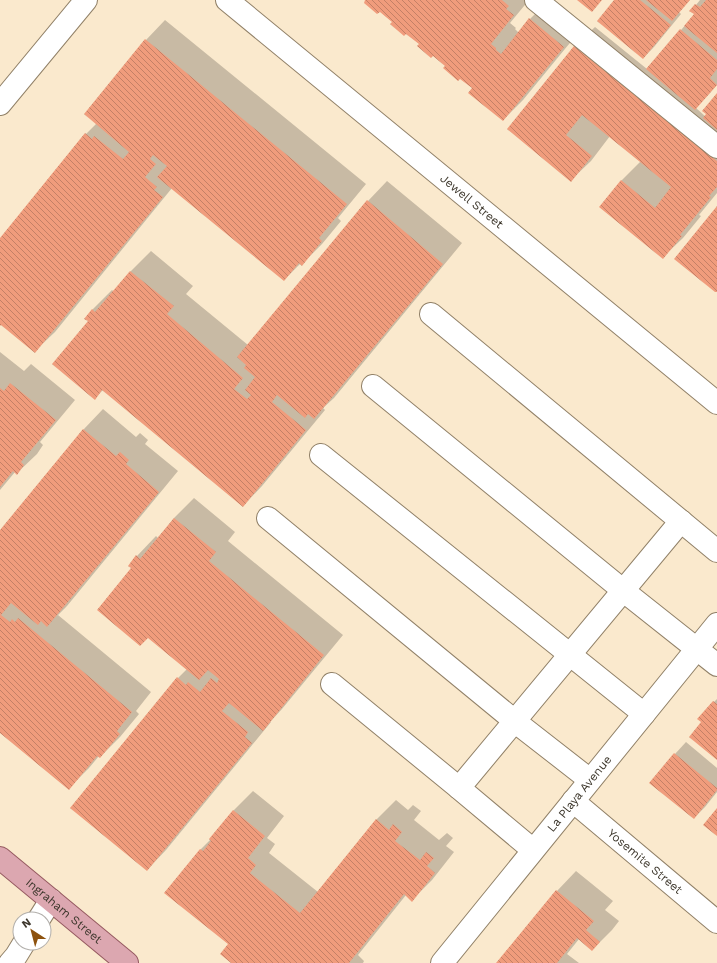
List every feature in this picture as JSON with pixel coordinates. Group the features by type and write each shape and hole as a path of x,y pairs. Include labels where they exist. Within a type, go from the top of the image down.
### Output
{"main road":[{"name":"Ingraham Street","path":"0,858 127,963"}],"street":[{"path":"0,104 86,0"},
{"name":"Jewell Street","path":"227,0 717,404"},
{"path":"536,0 717,147"},
{"path":"431,314 717,551"},
{"path":"373,386 623,591 717,665"},
{"path":"321,455 644,714"},
{"path":"268,518 515,721 590,780"},
{"path":"459,788 681,521"},
{"name":"La Playa Avenue","path":"442,963 717,624"},
{"path":"332,684 533,850"},
{"name":"Yosemite Street","path":"572,801 717,922"},
{"path":"44,911 51,900"},
{"path":"10,963 19,951"}],"building":[{"path":"365,0 502,0 509,6 506,9 514,15 491,44 501,54 529,18 564,47 503,121 468,93 472,88 460,79 458,81 443,68 445,66 433,56 431,58 417,46 419,44 406,34 404,36 390,24 392,22 380,12 377,14 364,3"},
{"path":"577,0 602,0 592,12"},
{"path":"614,0 640,0 671,25 643,59 597,21"},
{"path":"646,0 690,0 672,21"},
{"path":"706,0 717,0 717,53 684,26 694,14 689,11 695,4 700,7"},
{"path":"680,29 717,60 717,69 710,78 717,85 695,110 646,69"},
{"path":"145,39 347,204 319,238 322,241 302,266 299,263 284,281 157,177 167,166 153,155 150,159 156,164 145,177 157,187 154,190 163,197 35,353 1,325 0,326 0,238 85,133 92,139 94,136 123,159 129,152 84,114"},
{"path":"574,46 717,161 717,187 709,196 711,197 680,235 682,236 663,259 599,207 621,180 655,208 671,187 582,115 566,135 592,156 571,182 507,129"},
{"path":"717,93 717,130 703,118 706,114 702,111"},
{"path":"367,200 443,264 314,419 308,414 305,418 277,395 272,402 306,430 243,507 102,390 95,400 52,364 88,321 84,319 92,309 95,312 130,271 174,306 167,314 243,378 234,389 247,399 251,395 245,390 255,377 244,368 246,365 237,357"},
{"path":"717,206 717,292 715,292 674,259"},
{"path":"10,383 56,420 21,462 24,465 17,475 13,471 0,487 0,388 4,391"},
{"path":"83,429 116,456 120,452 129,460 126,464 159,492 47,627 41,621 38,625 11,603 1,615 10,622 12,619 15,622 18,618 132,712 117,731 120,734 100,758 97,756 69,790 0,733 0,530"},
{"path":"174,518 216,552 209,561 324,655 263,731 229,703 222,711 248,732 245,737 252,743 147,871 70,808 177,677 186,685 188,682 200,692 211,678 217,683 219,679 208,670 199,680 148,638 140,646 97,610 131,568 128,566 136,555 140,559"},
{"path":"713,701 717,704 717,760 689,737 701,722 697,719"},
{"path":"674,753 717,788 694,819 649,783"},
{"path":"717,808 717,836 703,825"},
{"path":"233,810 265,836 248,858 256,865 250,873 300,913 376,819 389,830 393,824 402,832 395,841 420,860 426,852 434,858 427,866 435,873 412,902 404,894 349,963 231,963 220,954 228,944 164,893 200,849 203,851 211,841 209,839"},
{"path":"556,890 594,921 586,930 600,942 592,951 577,938 557,963 496,963"}]}
